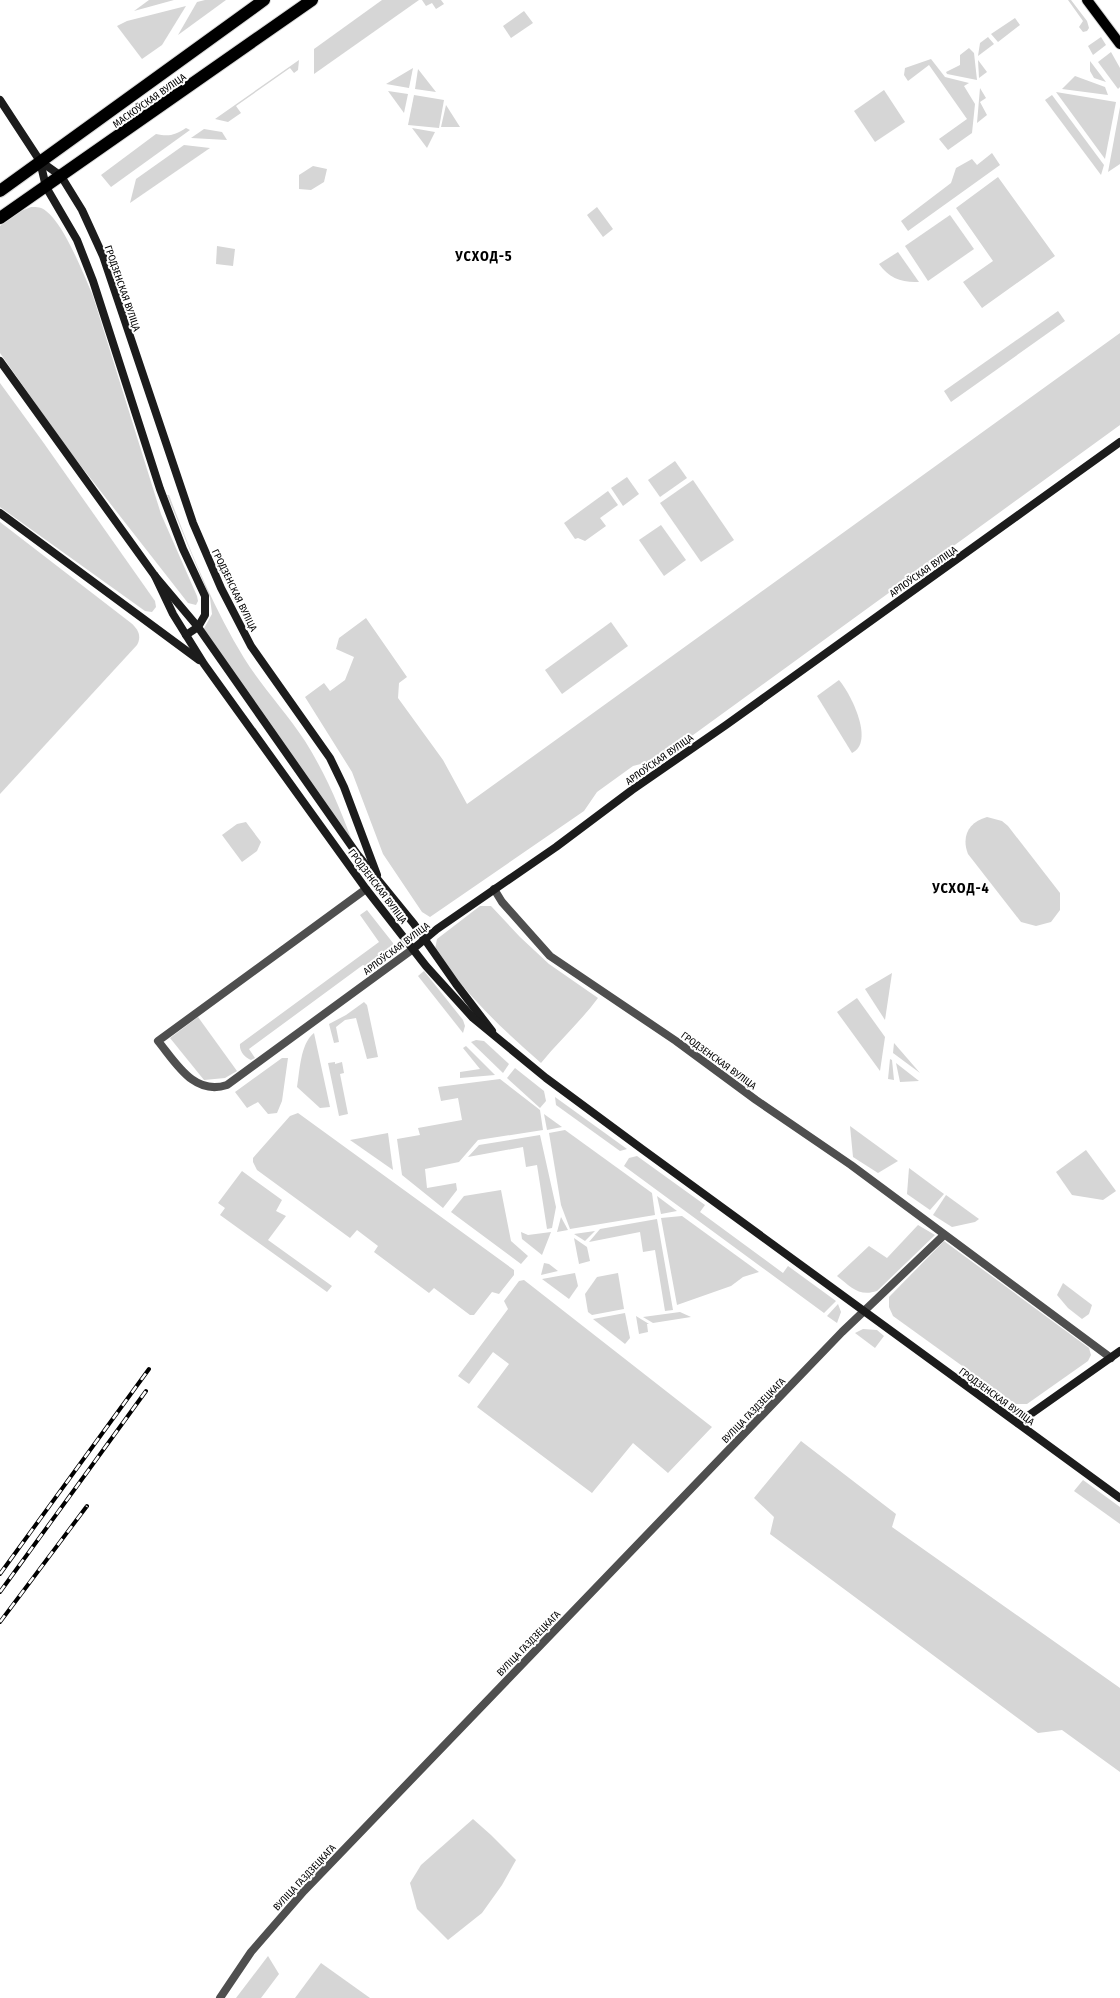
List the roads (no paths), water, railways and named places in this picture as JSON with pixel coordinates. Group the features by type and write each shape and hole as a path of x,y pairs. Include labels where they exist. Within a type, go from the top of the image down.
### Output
{"highway":[{"name":"МАСКОЎСКАЯ ВУЛІЦА","path":"0,191 264,0"},
{"name":"МАСКОЎСКАЯ ВУЛІЦА","path":"0,218 312,0"}],"main road":[{"path":"1087,0 1120,44"},
{"path":"0,100 3,107 40,161 46,187 67,220 86,262 163,496 183,549 205,596 205,615 198,627 186,635"},
{"name":"ГРОДЗЕНСКАЯ ВУЛІЦА","path":"40,161 61,176 82,210 103,256 193,523 221,588 251,646 330,758 344,787 380,883"},
{"name":"ГРОДЗЕНСКАЯ ВУЛІЦА","path":"0,362 155,576 198,627 357,854 425,940 456,984 499,1039"},
{"name":"АРЛОЎСКАЯ ВУЛІЦА","path":"413,949 494,889 556,847 632,790 712,735 1120,442"},
{"path":"0,513 162,630 204,664"},
{"name":"ГРОДЗЕНСКАЯ ВУЛІЦА","path":"155,576 173,614 204,664 366,889 413,949 473,1018 546,1078 863,1312 1120,1498"},
{"path":"1018,1423 1120,1351"}],"street":[{"name":"АРЛОЎСКАЯ ВУЛІЦА","path":"366,889 201,1008 158,1041 192,1080 209,1088 221,1087 233,1082 413,949"},
{"name":"ГРОДЗЕНСКАЯ ВУЛІЦА","path":"494,889 502,902 550,956 676,1041 756,1100 851,1165 1110,1358"},
{"path":"863,1312 944,1235"},
{"name":"ВУЛІЦА ГАЗДЗЕЦКАГА","path":"220,1998 251,1952 304,1891 863,1312"}],"railway":[{"path":"0,1574 149,1369"},
{"path":"0,1592 146,1391"},
{"path":"0,1622 87,1506"}],"district":[{"name":"УСХОД-5","path":"484,256"},
{"name":"УСХОД-4","path":"961,888"}]}
